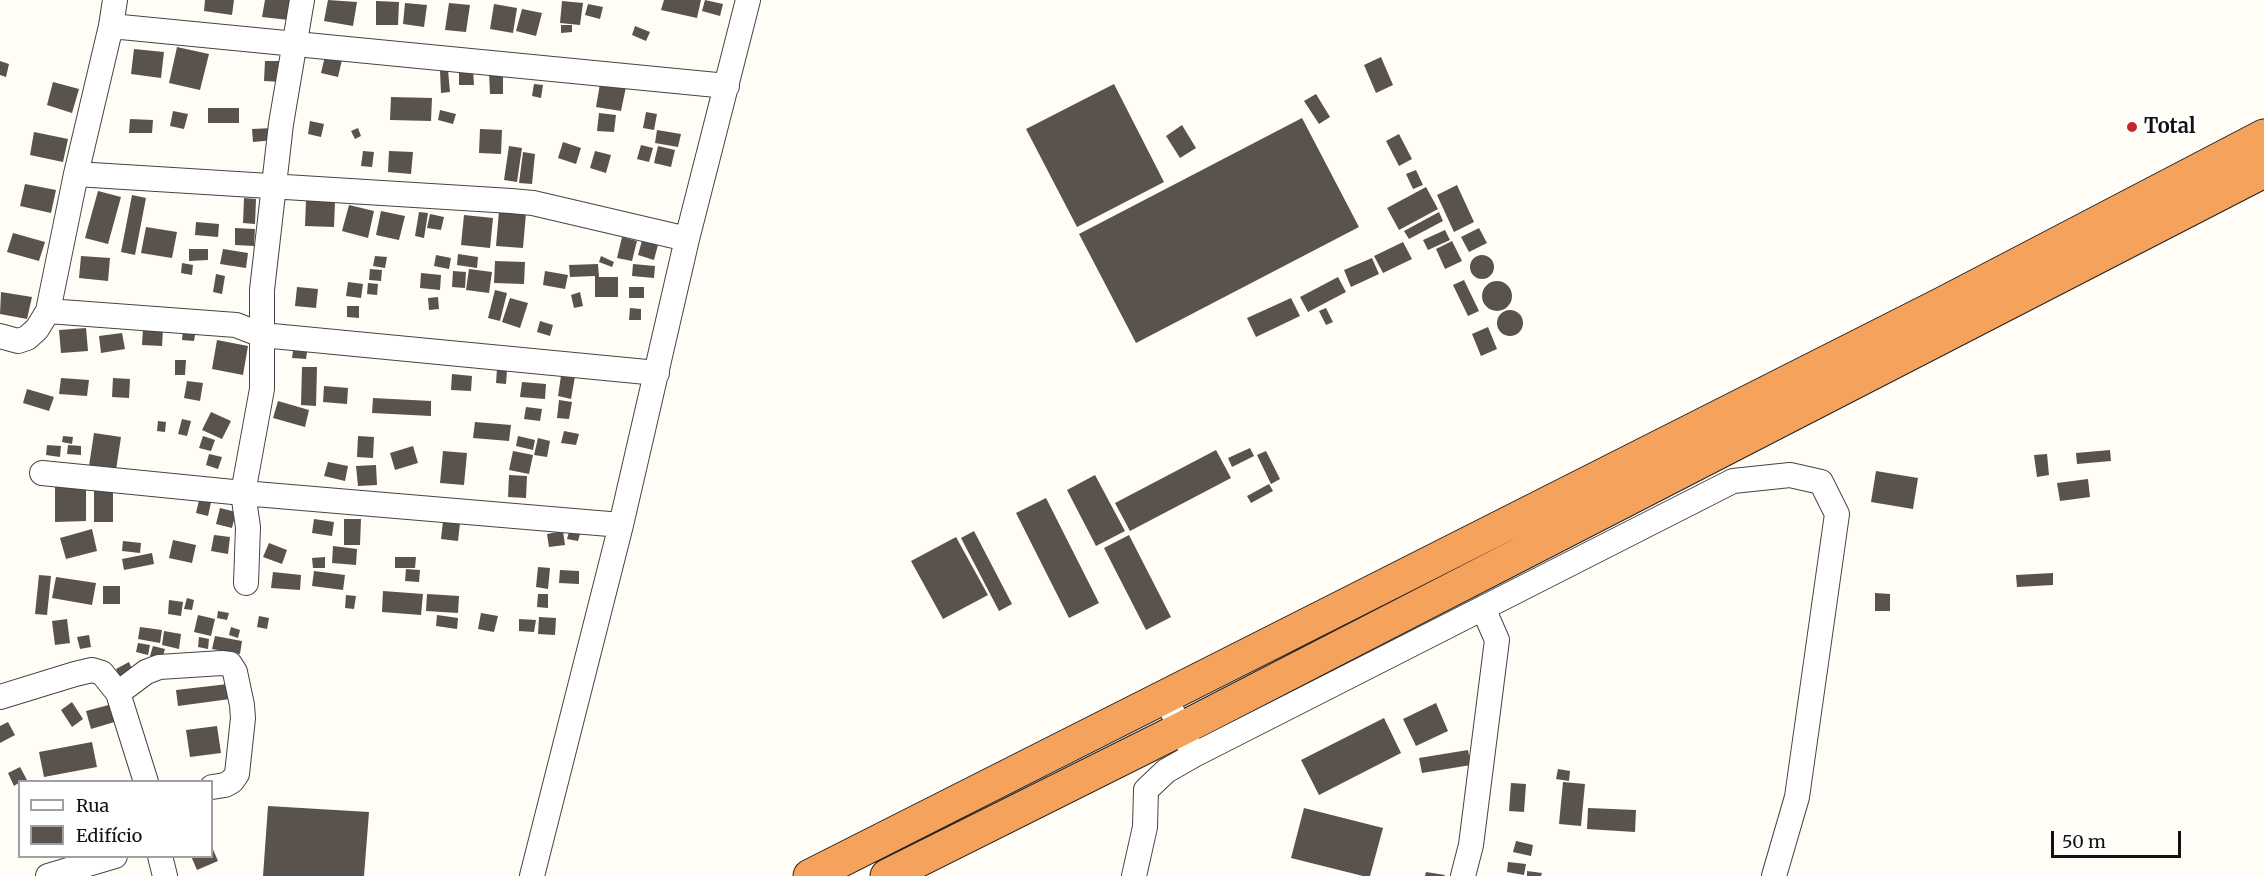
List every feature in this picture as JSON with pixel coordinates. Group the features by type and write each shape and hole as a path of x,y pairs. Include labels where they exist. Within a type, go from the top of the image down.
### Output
{"highway":[{"path":"810,876 1942,304 2264,136"},
{"path":"887,876 1187,742 2264,171"}],"street":[{"path":"0,336 18,340 27,338 37,329 48,311 115,0"},
{"path":"246,583 248,527 243,493 262,389 262,290 281,124 302,0"},
{"path":"532,876 621,525 687,239 748,0"},
{"path":"111,26 727,86"},
{"path":"76,174 522,202 687,239"},
{"path":"48,311 236,325 262,335 657,373"},
{"path":"42,473 243,493 621,525"},
{"path":"1134,876 1144,827 1146,789 1166,771 1187,742 1483,608 1733,481 1790,475 1821,482 1837,514 1797,797 1774,876"},
{"path":"1463,876 1471,845 1497,640 1483,608"},
{"path":"118,693 146,672 159,667 230,664 235,672 243,711 237,774 225,785 213,787"},
{"path":"0,696 92,670 102,673 118,693 145,780"},
{"path":"1165,697 1187,742"},
{"path":"48,876 108,858"},
{"path":"160,858 165,876"}],"building":[{"path":"205,0 234,0 232,15 204,11"},
{"path":"265,0 291,0 289,20 262,17"},
{"path":"328,0 357,2 353,26 324,21"},
{"path":"664,0 701,0 697,18 661,10"},
{"path":"705,0 723,4 720,16 702,11"},
{"path":"376,1 399,2 398,25 376,25"},
{"path":"562,1 583,3 580,25 560,23"},
{"path":"405,3 427,5 424,27 403,24"},
{"path":"449,3 470,5 466,32 445,30"},
{"path":"494,4 517,8 513,33 490,29"},
{"path":"588,4 603,7 600,19 585,15"},
{"path":"522,9 542,13 536,36 516,31"},
{"path":"561,25 572,25 572,32 561,33"},
{"path":"635,26 650,32 646,41 632,35"},
{"path":"177,47 209,54 200,90 169,83"},
{"path":"134,49 164,52 161,78 131,74"},
{"path":"325,56 342,60 338,77 321,73"},
{"path":"1381,57 1393,85 1376,93 1364,65"},
{"path":"0,61 9,64 6,77 0,75"},
{"path":"265,61 284,61 283,82 264,81"},
{"path":"459,69 473,69 474,85 459,85"},
{"path":"448,70 450,92 441,93 440,71"},
{"path":"489,71 503,71 503,94 490,94"},
{"path":"601,78 627,82 621,111 596,107"},
{"path":"53,82 79,89 72,113 47,105"},
{"path":"534,84 543,85 541,98 532,96"},
{"path":"1114,84 1164,182 1077,227 1026,129"},
{"path":"1316,94 1330,117 1319,124 1304,101"},
{"path":"391,97 432,98 431,121 390,120"},
{"path":"208,108 239,108 239,123 208,123"},
{"path":"440,110 456,114 453,124 438,120"},
{"path":"173,111 188,114 184,129 170,126"},
{"path":"646,112 657,114 654,130 643,128"},
{"path":"599,113 616,115 614,132 597,131"},
{"path":"1302,118 1359,227 1136,343 1079,234"},
{"path":"130,119 153,120 152,133 129,133"},
{"path":"310,121 324,124 321,137 308,134"},
{"path":"1182,125 1196,148 1180,158 1166,136"},
{"path":"273,128 275,140 253,142 252,129"},
{"path":"358,128 361,136 355,139 351,131"},
{"path":"480,129 502,130 501,154 479,153"},
{"path":"657,130 681,134 678,147 655,143"},
{"path":"34,132 68,139 63,162 30,155"},
{"path":"1399,134 1412,159 1399,166 1386,141"},
{"path":"563,142 581,148 576,164 558,158"},
{"path":"641,145 653,148 649,162 637,159"},
{"path":"509,146 522,148 517,182 504,180"},
{"path":"658,146 675,150 671,167 654,163"},
{"path":"363,151 374,152 372,167 361,166"},
{"path":"389,151 413,152 411,174 388,172"},
{"path":"595,151 611,155 606,173 590,168"},
{"path":"523,152 535,154 532,184 519,183"},
{"path":"1416,170 1423,185 1413,189 1406,174"},
{"path":"25,184 56,190 51,213 20,206"},
{"path":"1457,185 1474,222 1454,232 1437,195"},
{"path":"1426,187 1438,209 1399,230 1387,208"},
{"path":"98,191 121,197 108,244 85,238"},
{"path":"132,195 146,198 135,255 121,252"},
{"path":"244,198 256,199 255,224 243,223"},
{"path":"306,200 335,202 334,227 305,226"},
{"path":"349,205 374,211 368,238 342,231"},
{"path":"381,211 405,216 399,240 376,235"},
{"path":"499,211 526,213 523,248 496,246"},
{"path":"419,212 428,213 424,238 415,236"},
{"path":"1439,212 1443,221 1409,239 1404,231"},
{"path":"430,214 444,217 441,230 427,228"},
{"path":"464,215 493,218 490,248 461,245"},
{"path":"196,222 219,224 218,237 195,235"},
{"path":"146,227 177,232 172,258 141,253"},
{"path":"235,228 255,229 254,246 235,245"},
{"path":"1479,228 1487,243 1469,252 1461,237"},
{"path":"1445,230 1450,240 1428,250 1423,240"},
{"path":"13,233 45,242 39,261 7,252"},
{"path":"622,237 637,241 632,261 617,258"},
{"path":"643,237 659,241 654,260 638,255"},
{"path":"1452,241 1462,261 1445,269 1436,249"},
{"path":"1403,242 1412,259 1383,273 1374,256"},
{"path":"189,249 208,249 208,260 189,261"},
{"path":"223,249 248,253 246,268 220,264"},
{"path":"458,254 478,257 477,268 457,265"},
{"path":"436,255 451,258 449,269 434,266"},
{"path":"1482,255 1490,259 1494,267 1490,275 1482,279 1474,275 1470,267 1474,259"},
{"path":"81,256 110,258 108,281 79,278"},
{"path":"375,256 387,257 385,268 373,266"},
{"path":"601,256 614,262 612,267 599,262"},
{"path":"1372,258 1379,274 1351,287 1344,270"},
{"path":"495,261 525,262 524,284 494,283"},
{"path":"182,263 193,265 192,275 181,273"},
{"path":"598,264 599,277 618,277 618,297 595,297 595,276 570,277 569,265"},
{"path":"633,264 655,266 654,278 632,276"},
{"path":"370,269 382,270 381,281 369,280"},
{"path":"469,269 492,272 489,293 466,290"},
{"path":"453,271 466,272 465,288 452,287"},
{"path":"545,271 568,275 565,289 543,285"},
{"path":"421,273 441,275 440,290 420,288"},
{"path":"216,274 225,276 222,294 213,292"},
{"path":"1338,277 1346,292 1308,312 1300,297"},
{"path":"1464,280 1479,311 1468,316 1453,285"},
{"path":"1497,281 1503,282 1511,290 1511,302 1503,310 1497,311 1491,310 1483,302 1482,296 1483,290 1491,282"},
{"path":"348,282 363,284 361,298 346,296"},
{"path":"368,283 378,284 377,295 367,294"},
{"path":"297,287 318,289 316,308 295,306"},
{"path":"629,287 644,287 644,298 629,298"},
{"path":"495,290 507,293 500,321 488,318"},
{"path":"1,292 32,297 27,319 0,314"},
{"path":"580,292 583,306 574,308 571,295"},
{"path":"438,297 439,309 429,310 428,298"},
{"path":"510,298 528,303 520,328 502,322"},
{"path":"1291,298 1300,316 1256,337 1247,318"},
{"path":"347,306 359,306 359,318 347,317"},
{"path":"630,308 641,309 641,320 629,320"},
{"path":"1326,308 1333,322 1326,325 1319,311"},
{"path":"1510,310 1519,314 1523,323 1519,332 1510,336 1501,332 1497,323 1501,314"},
{"path":"540,321 553,325 550,336 537,332"},
{"path":"1488,327 1497,349 1481,356 1472,334"},
{"path":"86,328 88,351 61,353 59,330"},
{"path":"143,328 163,329 162,346 142,345"},
{"path":"183,328 196,329 194,341 182,340"},
{"path":"122,333 125,349 101,353 99,336"},
{"path":"217,340 248,346 243,375 212,369"},
{"path":"294,344 308,346 306,359 292,358"},
{"path":"175,360 186,360 185,375 175,375"},
{"path":"302,367 317,367 316,406 301,405"},
{"path":"497,369 507,370 506,384 496,383"},
{"path":"562,369 576,371 571,399 558,396"},
{"path":"452,374 472,376 471,391 451,390"},
{"path":"61,378 89,380 87,396 59,394"},
{"path":"113,378 130,379 129,398 112,397"},
{"path":"187,381 203,383 200,401 184,398"},
{"path":"522,382 546,384 545,399 520,397"},
{"path":"324,386 348,388 347,404 323,402"},
{"path":"27,389 54,397 49,411 23,403"},
{"path":"373,398 431,401 431,416 372,413"},
{"path":"559,400 572,402 569,419 557,418"},
{"path":"278,401 309,410 305,427 273,418"},
{"path":"526,407 542,409 540,421 524,419"},
{"path":"211,412 231,421 222,439 202,430"},
{"path":"182,419 191,421 187,436 178,434"},
{"path":"158,421 166,422 165,432 157,431"},
{"path":"475,422 511,425 509,441 473,438"},
{"path":"564,431 579,434 576,445 561,443"},
{"path":"94,433 121,437 116,470 89,466"},
{"path":"63,436 73,437 72,444 62,442"},
{"path":"203,436 215,440 211,451 199,448"},
{"path":"358,436 374,437 373,458 357,457"},
{"path":"518,436 535,440 533,450 516,446"},
{"path":"538,438 550,441 547,457 534,455"},
{"path":"47,445 61,446 60,457 46,455"},
{"path":"68,445 81,446 81,455 67,454"},
{"path":"413,446 418,463 395,470 390,453"},
{"path":"1250,448 1254,456 1232,467 1228,458"},
{"path":"1216,450 1231,478 1130,531 1115,503"},
{"path":"2110,450 2111,461 2077,464 2076,453"},
{"path":"443,451 467,453 464,485 440,483"},
{"path":"513,451 533,455 529,474 509,470"},
{"path":"1266,451 1280,479 1271,484 1257,455"},
{"path":"209,454 222,457 218,469 206,465"},
{"path":"2047,454 2049,475 2037,477 2034,455"},
{"path":"328,462 348,466 345,481 324,476"},
{"path":"376,465 377,485 358,486 356,466"},
{"path":"1876,471 1918,478 1913,509 1871,502"},
{"path":"509,475 527,476 526,498 508,497"},
{"path":"1095,475 1125,531 1096,546 1067,490"},
{"path":"2088,479 2090,497 2060,501 2057,483"},
{"path":"1269,484 1273,491 1251,503 1247,496"},
{"path":"55,487 86,487 86,521 55,522"},
{"path":"94,490 113,490 113,522 94,522"},
{"path":"200,496 212,498 208,516 196,513"},
{"path":"1046,498 1099,603 1069,618 1016,513"},
{"path":"220,508 236,512 232,528 216,524"},
{"path":"314,519 334,522 332,536 312,533"},
{"path":"344,519 361,519 360,545 344,545"},
{"path":"443,521 460,523 458,541 441,539"},
{"path":"92,529 97,551 66,559 60,538"},
{"path":"563,531 565,545 549,547 547,534"},
{"path":"974,531 1012,604 999,611 961,538"},
{"path":"569,532 580,534 578,541 567,539"},
{"path":"214,535 230,537 228,554 211,551"},
{"path":"1129,535 1171,617 1146,630 1104,548"},
{"path":"956,537 988,595 943,619 911,561"},
{"path":"173,540 196,545 192,563 169,558"},
{"path":"123,541 141,543 140,553 122,551"},
{"path":"269,543 287,550 282,564 263,557"},
{"path":"333,546 357,549 356,565 332,563"},
{"path":"152,553 154,564 124,570 122,559"},
{"path":"325,557 325,568 313,568 312,558"},
{"path":"395,557 416,557 415,568 395,568"},
{"path":"538,567 550,568 548,589 536,587"},
{"path":"406,569 420,570 419,582 405,581"},
{"path":"560,570 579,571 579,584 559,583"},
{"path":"314,571 345,575 343,590 312,586"},
{"path":"273,572 301,575 300,590 271,588"},
{"path":"2053,573 2053,585 2017,587 2016,575"},
{"path":"39,575 51,576 47,615 35,614"},
{"path":"56,577 96,583 92,605 52,598"},
{"path":"103,586 120,586 120,604 103,604"},
{"path":"383,591 423,594 421,615 382,612"},
{"path":"1875,593 1890,594 1890,611 1875,611"},
{"path":"427,594 459,596 458,613 426,611"},
{"path":"538,594 548,594 548,608 537,607"},
{"path":"346,595 356,596 354,609 345,608"},
{"path":"187,598 194,600 192,610 184,609"},
{"path":"169,600 183,602 181,616 168,614"},
{"path":"218,611 229,613 227,620 217,618"},
{"path":"481,613 498,616 494,632 478,629"},
{"path":"198,615 215,619 211,636 194,632"},
{"path":"437,615 458,618 457,629 436,626"},
{"path":"259,616 269,618 267,629 257,627"},
{"path":"539,617 556,618 555,635 538,634"},
{"path":"67,619 70,643 55,645 52,621"},
{"path":"519,619 536,620 534,632 519,631"},
{"path":"140,627 162,630 160,643 138,639"},
{"path":"231,627 240,630 238,638 229,635"},
{"path":"164,631 181,634 179,649 162,645"},
{"path":"89,635 91,647 80,649 77,637"},
{"path":"215,636 242,641 240,654 212,649"},
{"path":"199,637 209,639 208,649 198,647"},
{"path":"138,643 150,645 148,655 136,652"},
{"path":"153,646 165,649 162,659 150,656"},
{"path":"129,662 135,676 122,682 116,669"},
{"path":"228,684 230,699 178,706 176,690"},
{"path":"72,702 83,719 72,727 61,710"},
{"path":"116,703 121,720 91,729 86,711"},
{"path":"1436,703 1448,731 1416,746 1403,719"},
{"path":"1384,718 1401,753 1319,795 1301,760"},
{"path":"8,722 15,735 0,743 0,726"},
{"path":"217,726 221,753 190,757 186,730"},
{"path":"92,742 97,767 44,777 39,752"},
{"path":"1468,750 1471,765 1422,773 1419,758"},
{"path":"20,767 27,780 18,780 18,783 14,786 8,773"},
{"path":"1558,769 1570,771 1569,781 1556,779"},
{"path":"1563,782 1585,784 1581,826 1559,824"},
{"path":"1511,783 1526,784 1524,812 1509,811"},
{"path":"268,806 369,812 364,876 263,876"},
{"path":"1304,808 1383,828 1370,876 1291,858"},
{"path":"1588,808 1636,810 1635,832 1587,829"},
{"path":"1516,841 1533,845 1531,856 1513,852"},
{"path":"213,849 218,861 197,870 192,858 213,858"},
{"path":"1508,862 1526,864 1524,875 1507,872"},
{"path":"1527,871 1542,873 1541,876 1527,876"},
{"path":"1426,872 1445,875 1425,876"}],"place":[{"name":"Total","path":"2132,127"}]}
